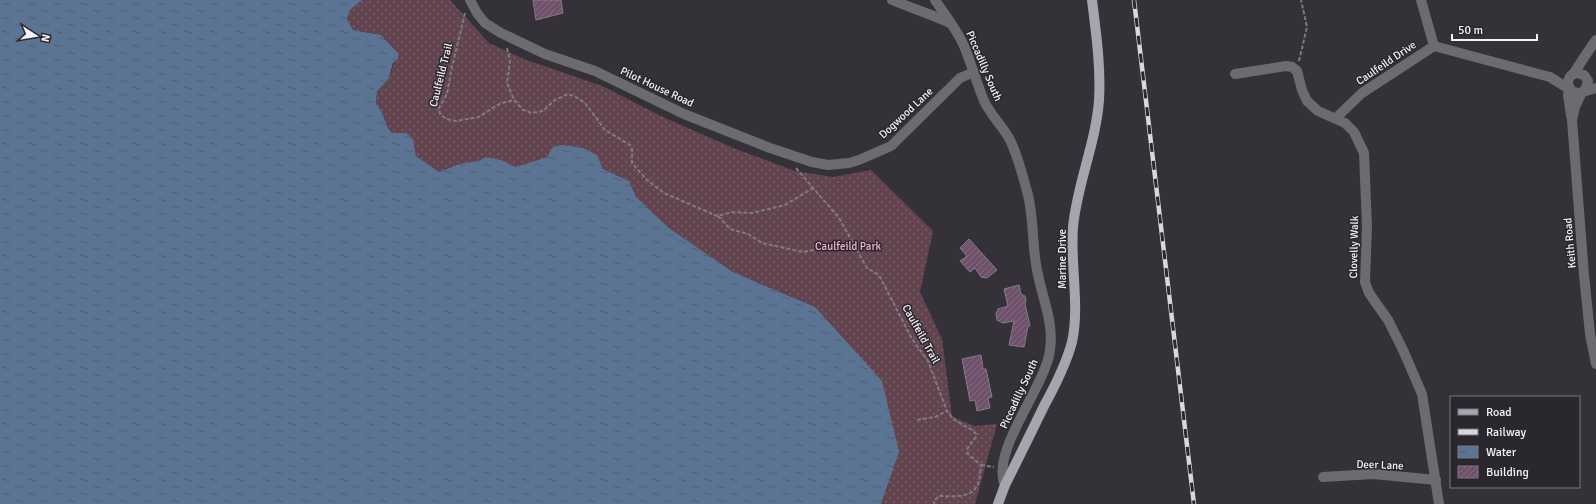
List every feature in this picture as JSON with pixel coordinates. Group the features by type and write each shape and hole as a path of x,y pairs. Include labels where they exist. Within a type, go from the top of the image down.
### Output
{"main road":[{"name":"Marine Drive","path":"998,504 1005,485 1063,369 1072,339 1075,308 1073,226 1076,203 1093,133 1099,99 1099,71 1092,0"}],"street":[{"path":"892,0 913,9 936,16 952,24"},
{"name":"Piccadilly South","path":"935,0 952,24 964,45 985,101 1010,140 1019,164 1029,201 1034,254 1039,281 1050,320 1051,330 1048,360 1014,434 1004,461 1002,474 1005,485"},
{"path":"1421,0 1434,46"},
{"name":"Pilot House Road","path":"469,3 485,23 508,37 545,54 595,71 684,114 770,148 812,162 828,165 849,163"},
{"path":"1596,40 1568,81 1569,89 1575,93 1596,88"},
{"name":"Caulfeild Drive","path":"1336,118 1362,92 1434,46 1550,77 1569,89"},
{"path":"1583,91 1588,85 1586,77 1588,53"},
{"path":"1235,74 1286,66 1292,67 1297,71"},
{"name":"Clovelly Walk","path":"1297,71 1302,90 1307,101 1318,111 1345,123 1354,132 1364,153 1367,227 1365,282 1369,293 1388,320 1422,394 1439,504"},
{"name":"Dogwood Lane","path":"849,163 870,156 891,146 960,78 974,72"},
{"path":"1572,74 1581,73 1586,77 1596,79"},
{"name":"Caulfeild Drive","path":"1550,77 1572,74"},
{"name":"Keith Road","path":"1569,89 1569,114 1572,120"},
{"name":"Keith Road","path":"1583,91 1575,107 1572,120 1590,334 1596,364"},
{"name":"Deer Lane","path":"1324,476 1373,474 1436,480"}],"path":[{"path":"1297,71 1308,27 1301,0"},
{"name":"Caulfeild Trail","path":"469,3 452,64 447,94 439,108 440,114 446,119 456,121 479,117 499,104 514,100"},
{"path":"508,37 506,45 510,61 507,83 514,100 523,110 532,113 543,111 556,100 568,94 576,97 585,103 605,130 630,145 632,149 632,164 647,180 664,193 717,216 730,229 748,234 762,242 803,252 852,243"},
{"name":"Caulfeild Trail","path":"795,167 839,218 867,268 879,275 912,339 928,362 947,411 952,419 972,430 976,434 976,437 967,449 968,454 981,465 977,486 972,491 961,497 939,496 935,500 934,504"},
{"path":"717,216 732,212 752,213 785,205 813,188"},
{"path":"917,420 935,418 947,411"}],"green space":[{"name":"Caulfeild Park","path":"362,0 450,0 489,43 524,59 602,86 665,118 736,149 795,171 833,177 871,170 933,231 920,292 942,339 952,416 974,426 997,424 975,504 881,504 899,452 815,307 733,272 669,228 636,197 629,181 603,169 597,155 553,148 547,157 516,167 501,160 486,157 478,161 459,164 439,172 416,156 413,139 407,133 392,133 387,126 381,111 376,105 377,91 388,80 398,53 381,35 353,30 347,19 350,10"}],"water":[{"path":"0,0 362,0 350,10 347,19 353,30 381,35 398,53 398,59 393,63 388,80 377,91 376,104 392,133 407,133 413,139 416,156 439,172 459,164 478,161 486,157 501,160 516,167 547,157 553,147 562,145 583,148 597,155 603,169 629,181 636,197 669,228 733,272 815,307 882,381 899,452 881,504 0,504"}],"building":[{"path":"533,0 561,0 563,13 536,20"},
{"path":"969,239 997,270 987,278 981,277 975,268 970,272 960,261 967,256 960,248"},
{"path":"1019,285 1021,294 1025,296 1025,304 1030,326 1028,326 1024,347 1009,345 1014,321 1003,323 997,320 996,314 998,309 1008,306 1004,289"},
{"path":"981,355 983,369 986,369 992,397 988,398 990,408 977,411 975,400 970,401 962,359"}],"railway":[{"path":"1134,0 1194,504"}]}
